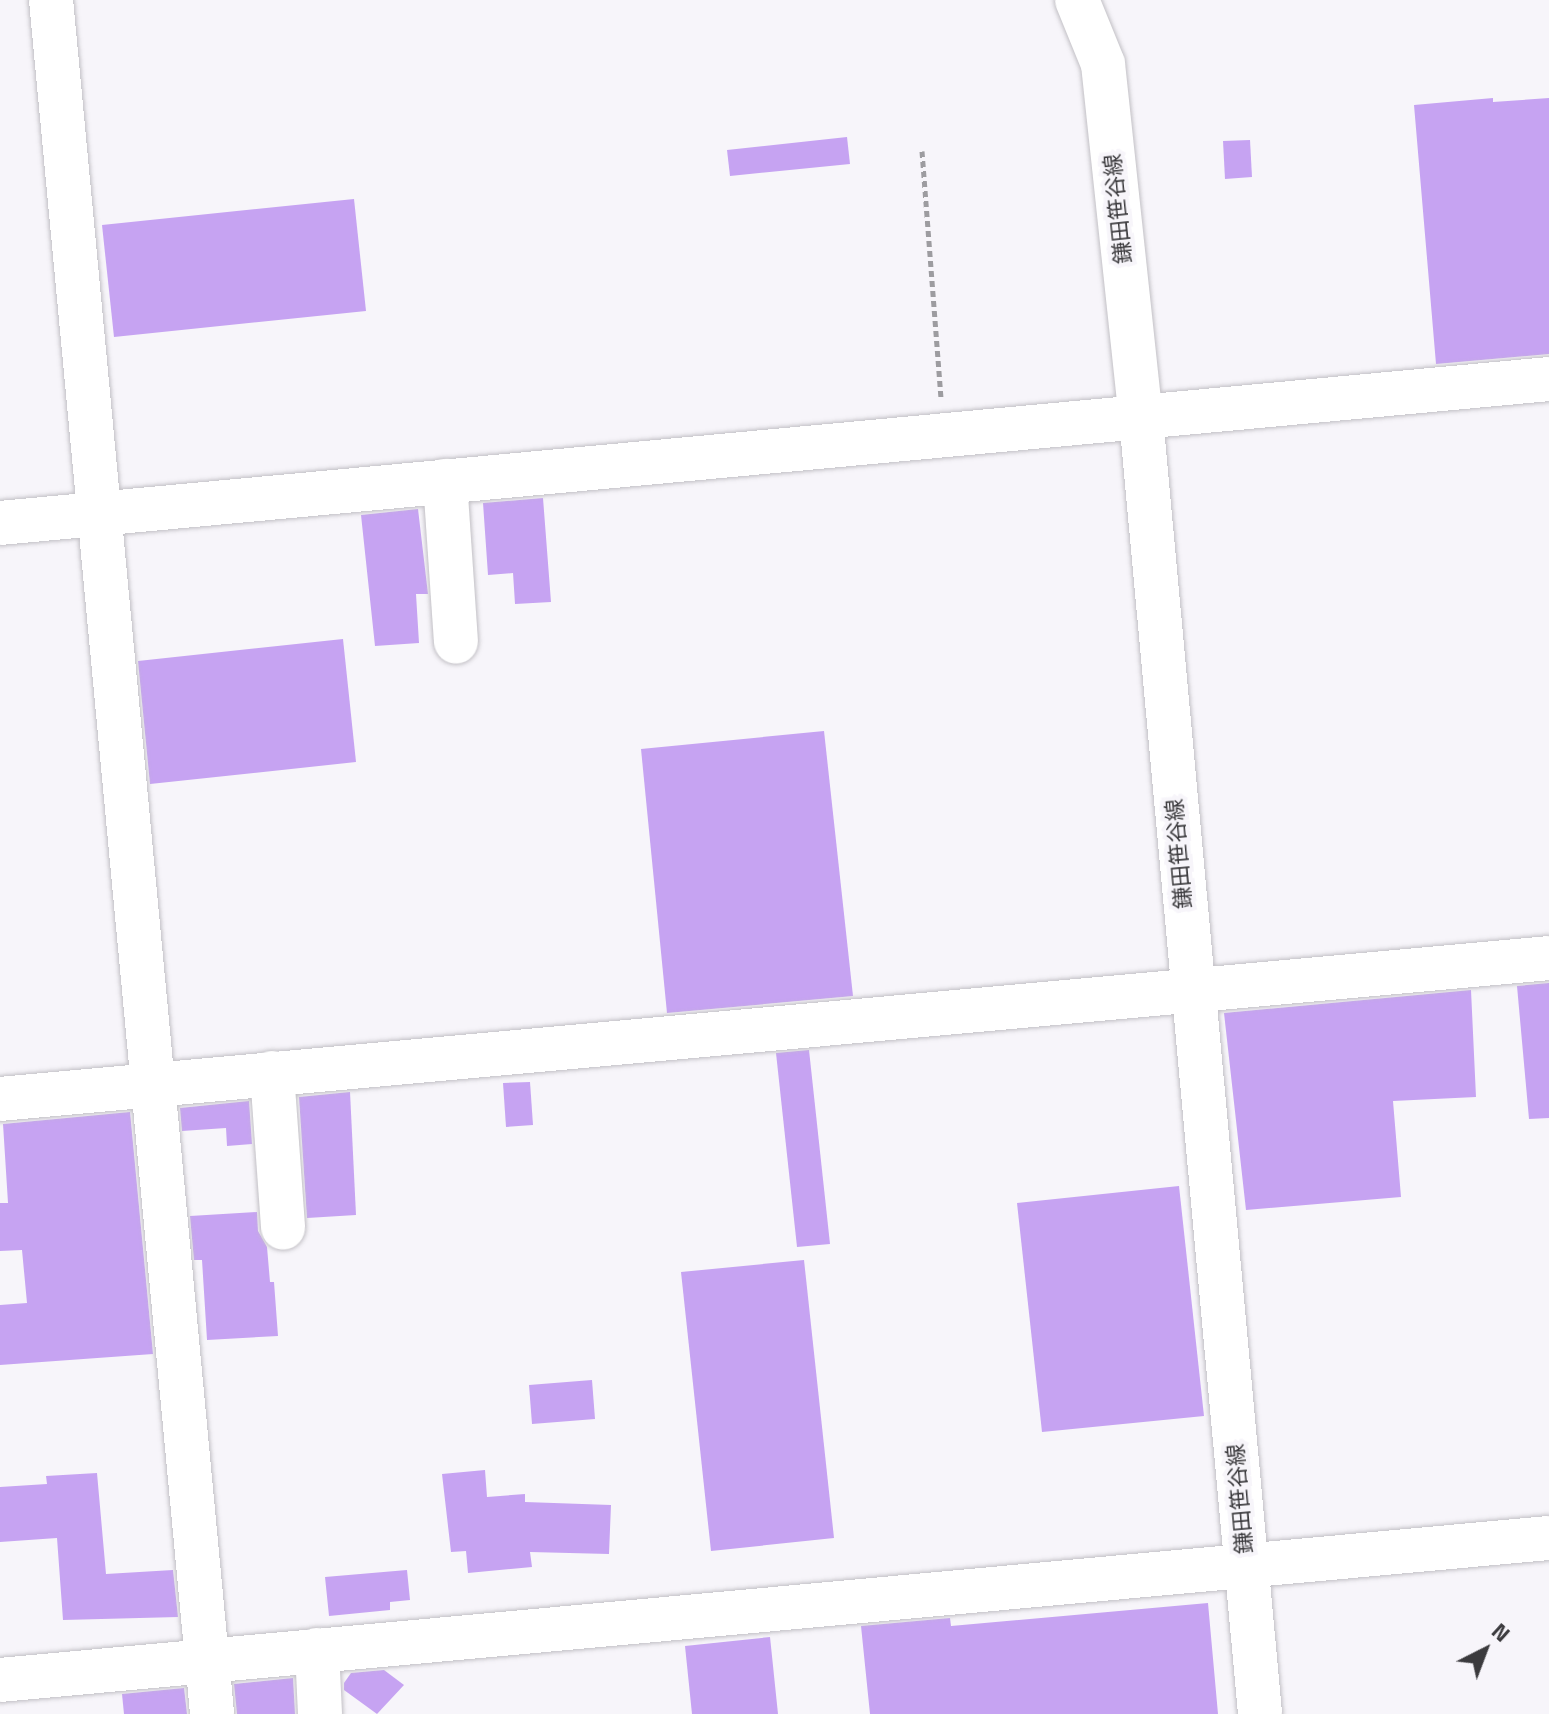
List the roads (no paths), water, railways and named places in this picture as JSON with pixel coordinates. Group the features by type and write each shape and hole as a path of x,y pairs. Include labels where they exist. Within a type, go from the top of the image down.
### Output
{"street":[{"path":"51,0 103,513 149,1083 212,1714"},
{"name":"鎌田笹谷線","path":"1085,3 1103,64 1141,418 1191,993 1260,1714"},
{"path":"0,523 1549,379"},
{"path":"445,481 456,642"},
{"path":"0,1099 149,1083 1191,993 1549,958"},
{"path":"272,1073 283,1228"},
{"path":"0,1680 1549,1538"},
{"path":"317,1650 320,1714"}]}
